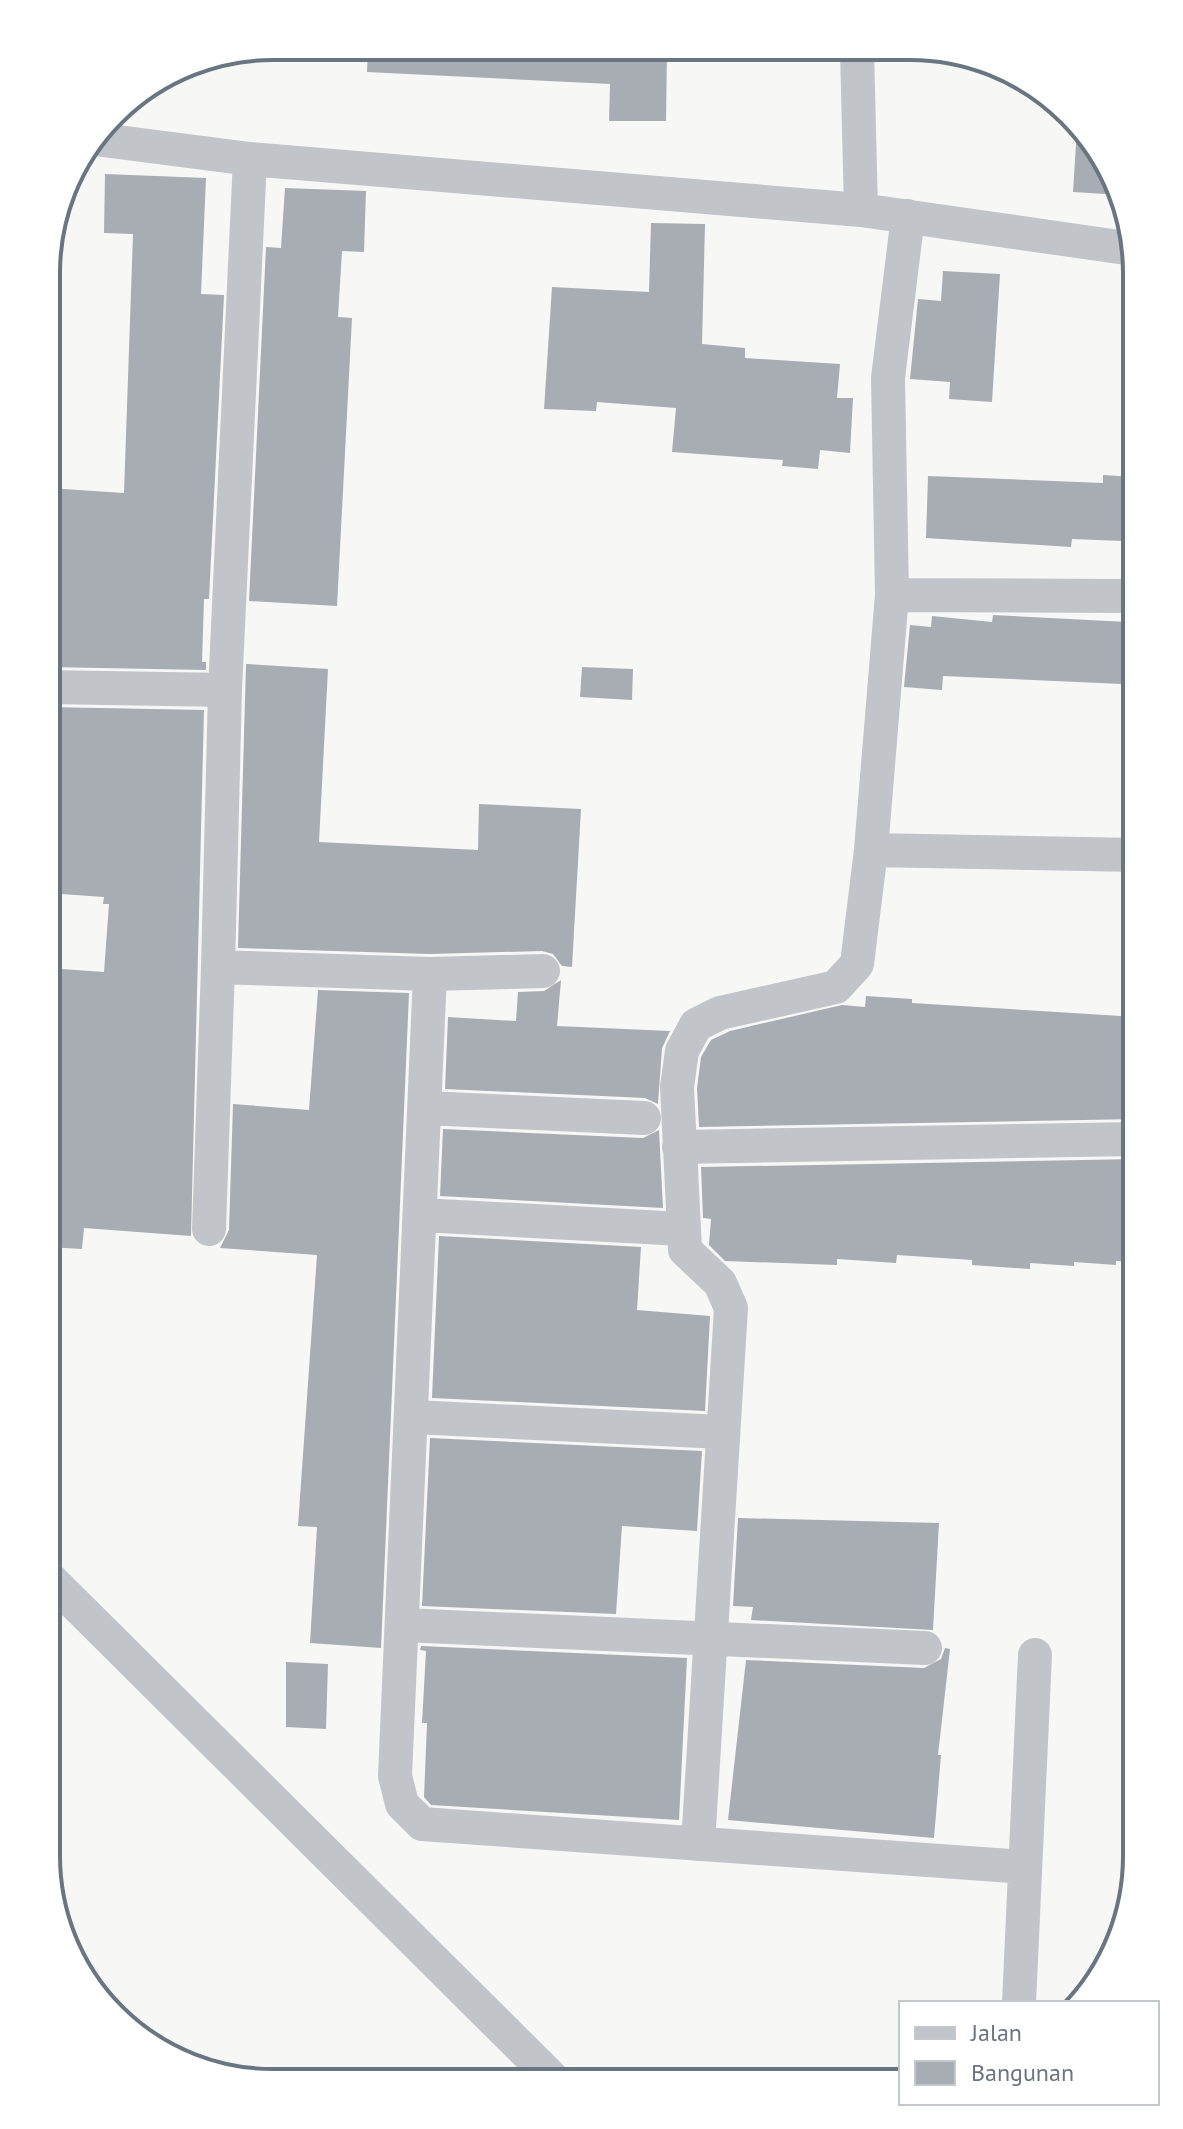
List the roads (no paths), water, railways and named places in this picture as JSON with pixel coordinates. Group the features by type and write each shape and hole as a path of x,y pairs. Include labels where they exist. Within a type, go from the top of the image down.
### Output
{"street":[{"path":"857,60 861,210"},
{"path":"111,134 250,159 861,210 1121,247"},
{"path":"209,1229 225,690 250,159"},
{"path":"698,1844 731,1308 720,1283 685,1250 677,1087 682,1051 696,1025 720,1013 836,987 857,964 871,850 892,595 888,378 908,216"},
{"path":"892,595 1123,596"},
{"path":"60,687 225,690"},
{"path":"871,850 1123,855"},
{"path":"218,967 430,974 543,971"},
{"path":"430,974 395,1776 402,1804 422,1824 1025,1867"},
{"path":"425,1108 644,1118"},
{"path":"679,1147 1123,1139"},
{"path":"421,1215 683,1229"},
{"path":"413,1417 722,1432"},
{"path":"60,1589 543,2069"},
{"path":"403,1625 710,1641 925,1648"},
{"path":"1019,2001 1035,1655"}]}
